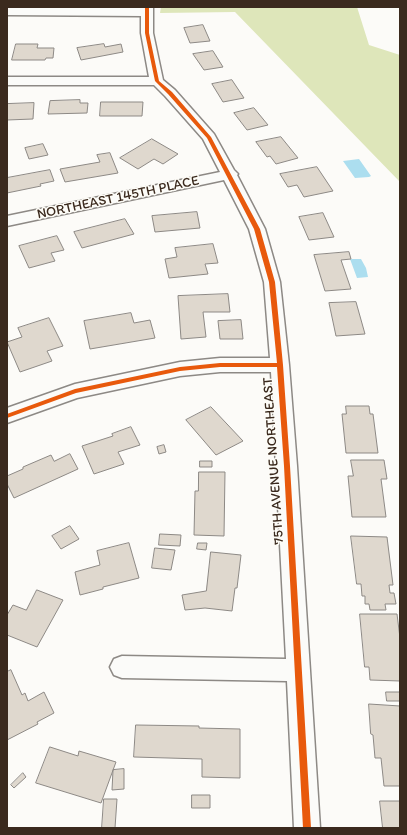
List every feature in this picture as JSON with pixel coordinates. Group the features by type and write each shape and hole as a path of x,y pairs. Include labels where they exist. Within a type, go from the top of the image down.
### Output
{"street":[{"path":"7,11 146,9 147,33 157,81 7,81"},
{"name":"75TH AVENUE NORTHEAST","path":"157,81 170,93 209,137 230,174 257,228 272,282 280,365 307,828"},
{"name":"NORTHEAST 145TH PLACE","path":"7,221 230,174"},
{"path":"7,416 75,391 180,370 220,365 280,365"},
{"path":"122,667 298,670"}],"green space":[{"path":"161,7 357,7 369,45 400,55 400,182 235,12 160,13"}],"water":[{"path":"359,159 371,176 355,178 343,161"},
{"path":"350,259 361,259 366,268 368,277 357,278"}],"building":[{"path":"203,25 210,41 190,43 184,28"},
{"path":"16,44 38,44 37,48 54,48 53,58 46,58 45,60 12,60"},
{"path":"104,44 105,47 121,44 123,52 81,60 77,48"},
{"path":"213,51 223,67 204,70 193,54"},
{"path":"232,80 244,98 223,102 212,84"},
{"path":"80,100 80,103 88,103 87,113 48,114 50,101"},
{"path":"101,102 143,102 142,116 100,116"},
{"path":"34,103 33,119 7,120 7,104"},
{"path":"254,108 268,125 247,130 234,113"},
{"path":"281,137 298,158 276,164 270,156 267,157 256,142"},
{"path":"152,139 178,154 163,164 154,159 138,169 120,158"},
{"path":"43,144 48,155 29,159 25,148"},
{"path":"110,153 118,173 65,182 60,169 100,162 97,155"},
{"path":"317,167 333,191 304,197 297,185 288,187 280,174"},
{"path":"50,170 54,181 40,184 41,186 7,193 7,178"},
{"path":"197,212 200,228 155,232 152,216"},
{"path":"323,213 334,237 309,240 299,217"},
{"path":"125,219 134,234 82,248 74,232"},
{"path":"57,236 64,250 51,253 55,261 29,268 19,246"},
{"path":"213,244 218,263 205,264 208,274 169,278 165,259 177,257 175,248"},
{"path":"349,252 351,259 341,260 351,289 325,291 314,255"},
{"path":"228,294 230,312 203,312 206,337 181,339 178,296"},
{"path":"356,302 365,334 336,336 329,303"},
{"path":"131,313 134,323 150,320 155,338 90,349 84,321"},
{"path":"49,318 63,346 47,351 52,361 20,372 7,342 22,337 18,328"},
{"path":"241,320 243,339 220,339 218,321"},
{"path":"346,406 369,406 370,414 373,414 378,453 346,453 342,414 346,414"},
{"path":"211,407 243,441 216,455 186,420"},
{"path":"131,427 140,445 118,452 124,464 94,474 82,446 113,436 112,434"},
{"path":"164,445 166,452 159,454 157,447"},
{"path":"70,454 78,469 14,498 7,484 7,476 23,469 23,467 51,455 54,461"},
{"path":"351,460 384,460 387,479 381,479 386,517 352,517 348,476 353,476"},
{"path":"200,461 212,461 212,467 200,467"},
{"path":"199,472 225,472 224,536 194,535 195,491 198,491"},
{"path":"70,526 79,539 61,549 52,536"},
{"path":"160,534 181,535 180,546 159,545"},
{"path":"351,536 387,537 393,585 389,585 390,593 394,593 396,604 385,604 386,610 370,610 369,604 365,604 365,596 362,596 361,584 357,584"},
{"path":"129,543 139,578 103,587 103,589 80,595 75,572 100,565 97,551"},
{"path":"198,543 207,543 206,550 197,549"},
{"path":"155,548 175,550 171,570 152,568"},
{"path":"211,552 241,555 237,588 235,588 232,611 205,608 185,610 182,595 206,591"},
{"path":"37,590 63,600 37,647 7,635 7,615 13,605 26,610"},
{"path":"360,614 397,614 400,638 400,681 370,680 369,667 365,667"},
{"path":"11,670 22,695 25,693 28,701 44,692 54,713 37,722 38,724 7,740 7,672"},
{"path":"386,692 400,692 400,701 387,701"},
{"path":"369,704 400,706 400,786 384,786 381,758 375,758 373,735 371,734"},
{"path":"136,725 199,726 199,728 240,729 240,778 202,777 202,759 134,757"},
{"path":"50,747 78,756 79,751 116,762 101,803 36,783"},
{"path":"124,769 124,789 112,790 113,770"},
{"path":"23,773 26,777 14,788 11,785"},
{"path":"192,795 210,795 210,808 192,808"},
{"path":"104,799 117,799 115,828 102,828"},
{"path":"380,801 400,801 400,828 383,828"}],"cycle path":[{"path":"147,7 147,33 157,81 170,93 209,137 257,229 272,282 280,365 287,466 307,828"},
{"path":"7,416 75,391 180,369 220,365 280,365"}]}
